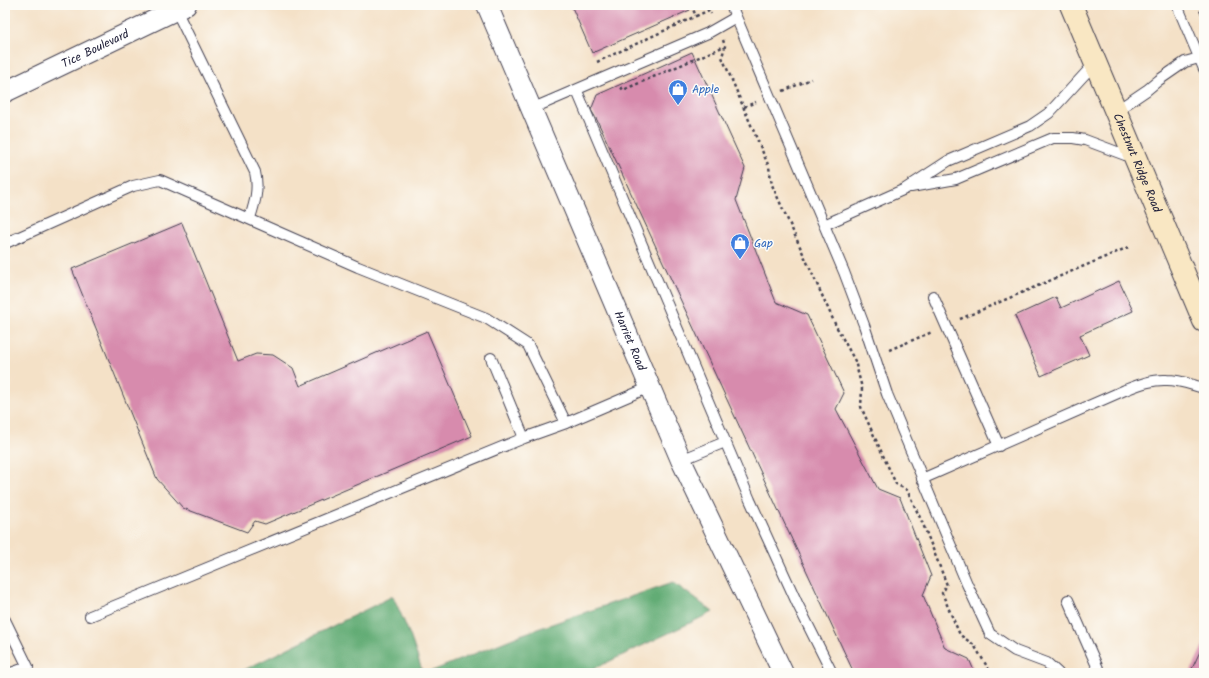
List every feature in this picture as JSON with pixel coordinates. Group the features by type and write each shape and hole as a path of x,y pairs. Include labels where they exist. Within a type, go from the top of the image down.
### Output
{"main road":[{"name":"Chestnut Ridge Road","path":"1071,5 1204,321"}],"street":[{"name":"Harriet Road","path":"487,5 681,460 783,673"},
{"name":"Tice Boulevard","path":"5,92 178,7"}],"lane":[{"path":"731,5 857,305 887,394 967,584 990,634 1015,651 1047,663 1058,673"},
{"path":"1177,5 1204,69"},
{"path":"178,7 255,172 257,185 256,202 250,218"},
{"path":"531,109 576,91 718,28 736,18"},
{"path":"1116,111 1185,62 1199,58"},
{"path":"824,225 905,188 948,161 1030,126 1049,113 1096,62"},
{"path":"576,91 725,442 798,605 832,673"},
{"path":"905,188 956,179 1054,138 1086,140 1136,159"},
{"path":"8,242 133,186 160,180 250,218 358,267 486,318 528,345 566,423"},
{"path":"933,296 999,446"},
{"path":"492,358 524,438"},
{"path":"922,479 1125,390 1143,384 1166,380 1179,381 1204,388"},
{"path":"90,616 524,438 566,423 650,387"},
{"path":"681,460 725,442"},
{"path":"1068,600 1100,673"},
{"path":"5,620 28,667 11,673"}],"path":[{"path":"691,5 696,16"},
{"path":"1198,5 1204,20"},
{"path":"595,63 709,10 725,46 722,57 769,167 772,185 836,326 855,361 862,388 861,407 896,484 907,490 923,524 946,585 942,593 960,635 974,645 991,673"},
{"path":"855,361 874,356 918,338 1131,246"}],"green space":[{"path":"673,582 713,612 585,673 427,673 523,634"},
{"path":"393,596 410,635 423,673 238,673"}],"building":[{"path":"571,5 687,5 690,10 592,53"},
{"path":"692,52 745,168 736,200 776,302 807,315 844,393 836,409 878,489 900,498 931,576 923,595 945,648 969,659 975,673 854,673 597,120 591,110 597,95"},
{"path":"182,223 238,361 256,354 273,355 293,368 300,386 427,331 472,436 265,524 255,521 247,532 183,508 157,479 72,269"},
{"path":"1119,281 1133,311 1080,335 1089,355 1041,376 1015,316 1056,297 1061,308"},
{"path":"1204,643 1204,673 1190,673"}],"place":[{"name":"Apple","path":"678,106"},
{"name":"Gap","path":"740,260"}]}
